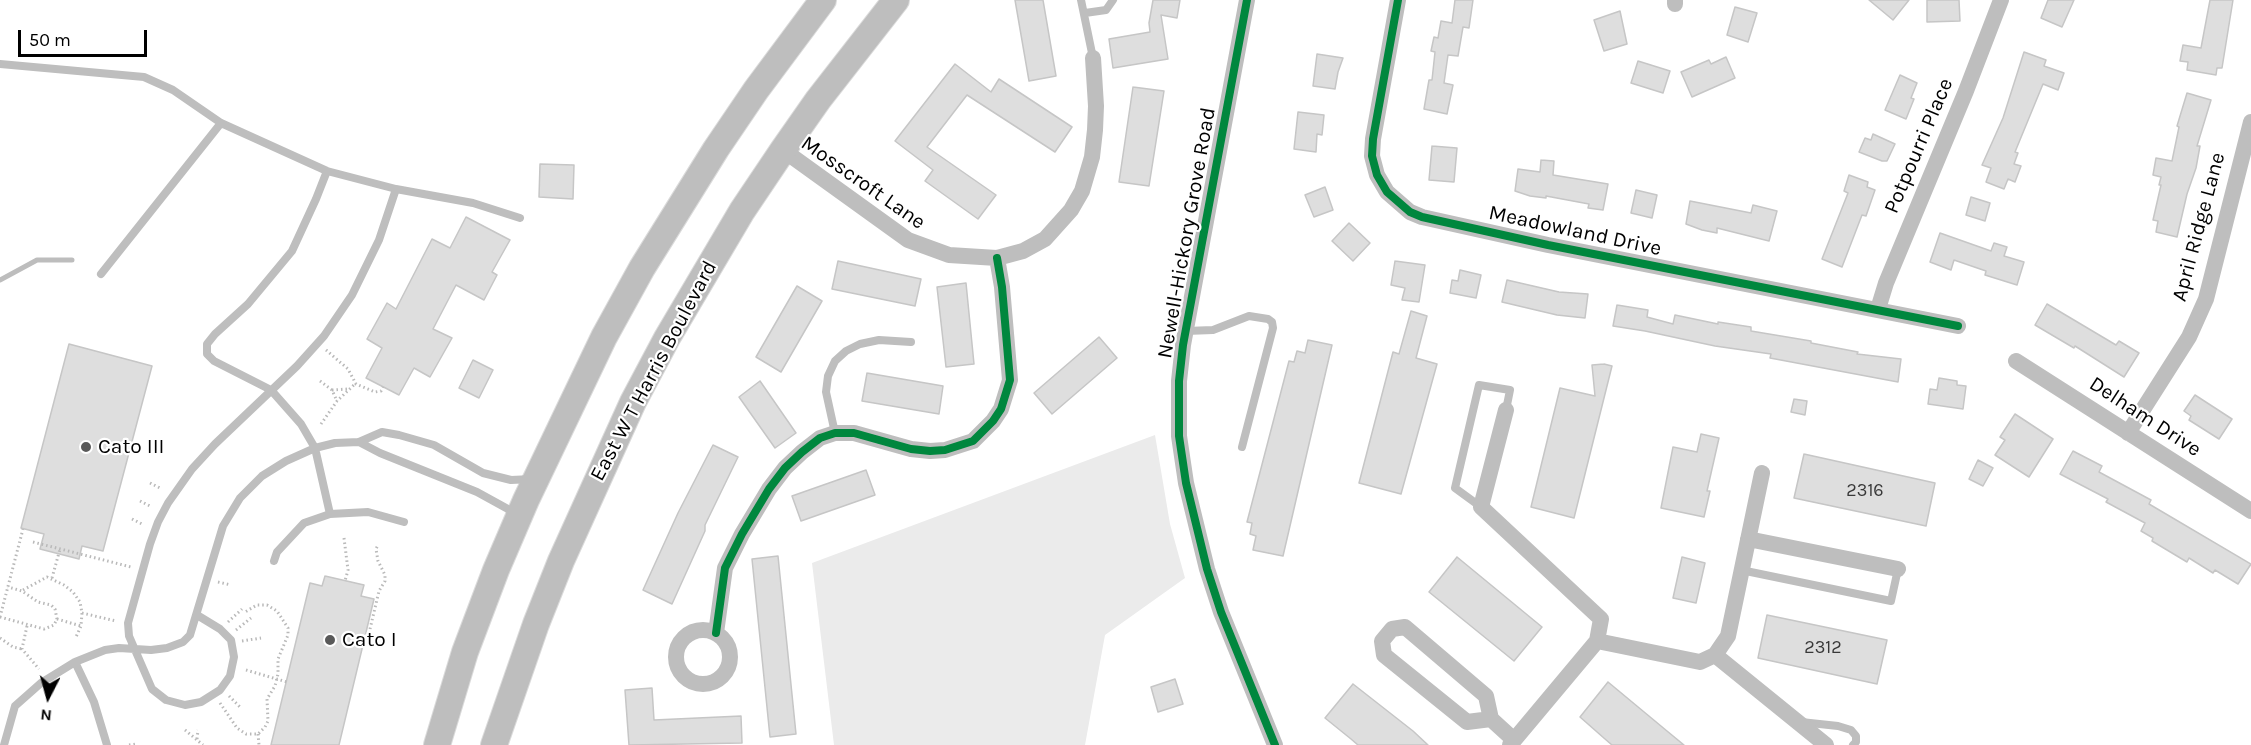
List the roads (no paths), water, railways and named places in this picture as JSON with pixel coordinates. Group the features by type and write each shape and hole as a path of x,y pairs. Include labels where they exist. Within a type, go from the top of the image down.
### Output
{"main road":[{"path":"437,745 465,652 519,515 604,337 642,268 716,149 756,90 823,0"},
{"name":"East W T Harris Boulevard","path":"494,745 536,624 561,561 633,402 708,267 783,150 818,100 896,0"}],"street":[{"name":"Newell-Hickory Grove Road","path":"1247,0 1186,331 1179,381 1178,411 1181,459 1207,569 1221,612 1275,745"},
{"name":"Meadowland Drive","path":"1398,0 1373,139 1372,156 1377,175 1387,192 1410,212 1422,217 1548,245 1958,326"},
{"name":"Potpourri Place","path":"1878,309 1886,283 1971,80 2001,0"},
{"name":"Mosscroft Lane","path":"783,150 908,240 949,255 997,258 1023,250 1045,238 1065,219 1082,192 1092,157 1095,130 1093,58"},
{"name":"April Ridge Lane","path":"2128,433 2189,337 2206,299 2251,122"},
{"path":"716,633 725,568 742,534 769,489 785,468 820,438 835,433 854,433 911,449 930,451 962,446 981,435 1001,409 1010,380 1002,287 997,258"},
{"name":"Delham Drive","path":"2016,361 2251,511"},
{"path":"1491,719 1467,722 1384,655 1382,641 1392,630 1405,627 1486,696 1491,719 1512,743 1597,641 1600,619 1481,507 1506,410"},
{"path":"1597,641 1700,662 1715,655 1728,636 1761,473"},
{"path":"1748,538 1898,569"},
{"path":"1715,655 1826,745"}],"lane":[{"path":"1081,0 1093,58"},
{"path":"1085,13 1106,10 1113,0"},
{"path":"0,64 144,77 173,90 222,123 327,171 396,189 473,203 520,218"},
{"path":"100,274 222,123"},
{"path":"327,171 292,250 248,304 215,334 207,344 207,354 214,361 270,390 300,424 315,448 330,514"},
{"path":"197,615 220,629 230,640 234,657 230,676 221,688 201,702 185,705 166,700 152,689 129,636 128,623 158,522 168,503 192,469 324,336 352,295 379,240 396,189"},
{"path":"1186,331 1213,330 1250,316 1268,319 1272,322 1273,328 1242,447"},
{"path":"835,433 826,392 828,376 835,361 846,351 860,344 879,340 911,342"},
{"path":"1481,507 1455,488 1479,385 1510,390 1506,410"},
{"path":"4,745 15,706 40,683 75,662 105,650 159,649 183,642 190,635 223,526 240,498 262,476 286,461 315,448 335,443 360,442 382,432 434,445 483,473 511,480 536,478"},
{"path":"360,442 380,453 477,492 519,515"},
{"path":"274,561 277,552 304,523 330,514 368,512 404,522"},
{"path":"1741,570 1891,601 1898,569"},
{"path":"75,662 94,702 107,745"},
{"path":"1797,722 1838,726 1851,730 1856,736 1856,742 1853,745"}],"waterway":[{"path":"0,280 37,260 72,260"}],"place":[{"name":"Cato III","path":"86,447"},
{"name":"Cato I","path":"330,640"}]}
